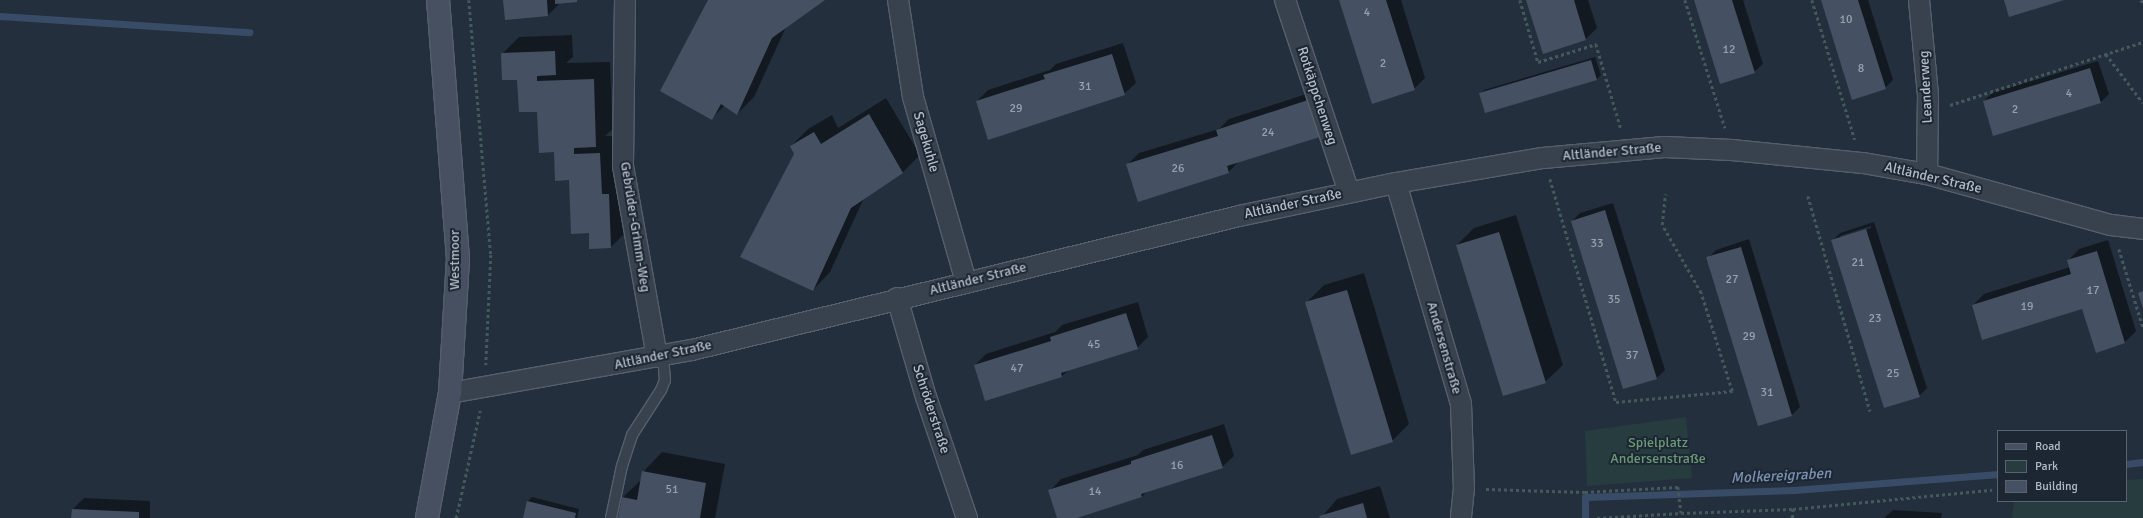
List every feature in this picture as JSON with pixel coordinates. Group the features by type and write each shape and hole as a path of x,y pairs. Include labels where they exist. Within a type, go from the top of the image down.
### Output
{"street":[{"name":"Westmoor","path":"427,518 450,393 458,259 438,0"},
{"name":"Gebrüder-Grimm-Weg","path":"625,0 623,166 660,356"},
{"name":"Sagekuhle","path":"898,0 913,97 966,282"},
{"name":"Rotkäppchenweg","path":"1285,0 1349,192"},
{"name":"Leanderweg","path":"1919,0 1928,95 1927,174"},
{"name":"Altländer Straße","path":"450,393 485,388 692,350 897,298 1240,216 1396,183 1543,158 1665,147 1732,150 1863,163 1927,174 2111,225 2143,229"},
{"name":"Andersenstraße","path":"1396,183 1461,404 1464,488 1461,518"},
{"name":"Schröderstraße","path":"897,298 926,397 967,518"}],"lane":[{"path":"611,518 622,466 632,435 661,390 665,380 660,356"}],"path":[{"path":"456,518 485,388 491,255 468,0"},
{"path":"1520,0 1538,62 1596,44 1627,150"},
{"path":"1685,0 1732,150"},
{"path":"1812,0 1863,163"},
{"path":"2141,0 2143,4"},
{"path":"1928,95 1948,105 2143,42"},
{"path":"2106,54 2143,104"},
{"path":"1543,158 1616,402 1732,391 1700,292 1662,225 1665,194"},
{"path":"1808,196 1870,411"},
{"path":"2111,225 2143,327"},
{"path":"1464,488 1551,493 1678,487 1681,513"},
{"path":"1597,518 1793,509 1992,490"},
{"path":"1792,518 1793,509"}],"green space":[{"name":"Spielplatz Andersenstraße","path":"1686,417 1692,478 1587,486 1585,431"},
{"path":"2143,479 2143,518 2012,518 2014,502 2127,502 2127,480"}],"building":[{"path":"503,0 547,0 548,16 505,20"},
{"path":"555,0 577,0 577,2 555,4"},
{"path":"708,0 825,0 772,38 737,115 721,104 712,120 660,91"},
{"path":"1339,0 1386,0 1415,90 1372,104"},
{"path":"1526,0 1574,0 1586,40 1543,54"},
{"path":"1694,0 1732,0 1755,73 1720,84"},
{"path":"1821,0 1858,0 1886,89 1852,100"},
{"path":"2004,0 2064,0 2009,17"},
{"path":"555,51 556,75 537,76 537,81 594,79 596,147 574,148 574,154 600,153 602,194 609,194 611,248 589,249 589,233 571,234 569,180 555,181 554,152 539,153 537,112 519,112 517,80 502,80 501,53"},
{"path":"1112,54 1125,95 988,140 976,101 1045,79 1043,75"},
{"path":"1591,60 1597,80 1485,113 1479,93"},
{"path":"2090,68 2101,103 1993,136 1983,101"},
{"path":"1308,100 1320,137 1227,166 1229,173 1138,202 1126,164 1218,136 1216,130"},
{"path":"869,114 903,173 851,208 813,291 740,257 794,154 790,146 814,132 821,144"},
{"path":"1605,210 1657,379 1623,389 1571,221"},
{"path":"1866,229 1920,397 1884,408 1831,240"},
{"path":"1499,232 1546,383 1503,396 1456,245"},
{"path":"1741,247 1792,416 1758,426 1706,257"},
{"path":"2097,251 2125,343 2096,353 2082,309 1982,340 1972,305 2071,274 2067,260"},
{"path":"1347,290 1393,442 1351,455 1305,302"},
{"path":"2143,291 2143,308 2138,293"},
{"path":"1126,313 1138,349 1061,373 1062,377 985,401 974,365 1051,341 1050,337"},
{"path":"1212,435 1223,468 1141,494 1142,497 1077,518 1057,518 1048,490 1131,464 1131,461"},
{"path":"642,471 706,483 700,518 618,518 622,497 637,500"},
{"path":"527,501 576,513 575,518 523,518"},
{"path":"1363,503 1367,518 1320,518 1319,516"},
{"path":"72,509 139,512 139,518 71,518"}],"waterway":[{"path":"0,16 249,32"},
{"name":"Molkereigraben","path":"2127,464 2143,462"},
{"name":"Molkereigraben","path":"1585,518 1585,497 1794,490 1997,474"}]}
